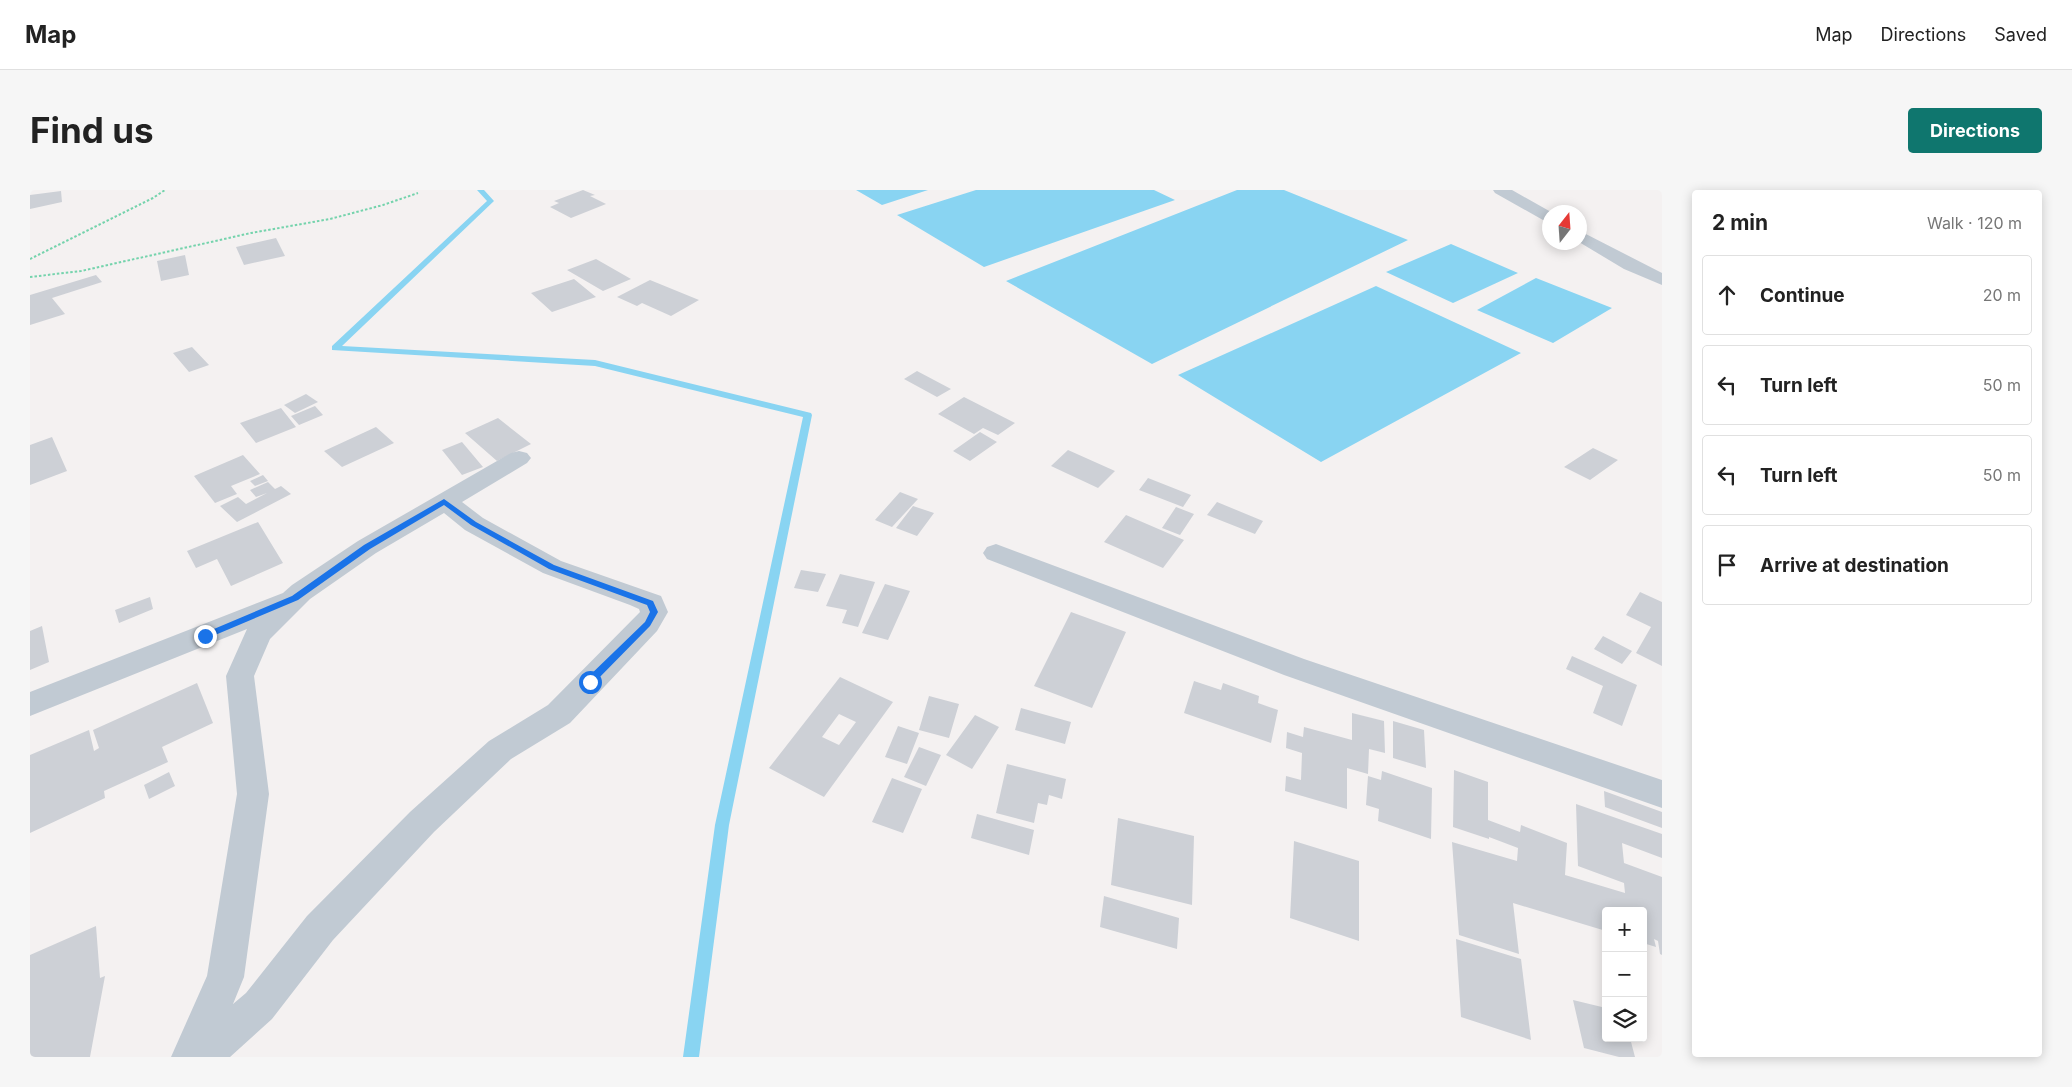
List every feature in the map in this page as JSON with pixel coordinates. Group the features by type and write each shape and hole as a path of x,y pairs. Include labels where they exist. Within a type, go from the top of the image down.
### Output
{"street":[{"path":"1501,190 1542,214"},
{"path":"1587,240 1630,265 1662,280"},
{"path":"191,1057 225,977 253,794 240,676 259,633 295,598 367,547 519,458"},
{"path":"200,1057 259,1006 320,928 422,822 500,750 559,714 647,624 654,612 650,603 639,598 552,567 474,524 444,502"},
{"path":"996,553 1294,667 1662,794"},
{"path":"30,704 205,636 295,598"}],"path":[{"path":"30,259 153,198 165,190"},
{"path":"30,277 81,271 252,233 330,219 383,205 418,193"}],"water":[{"path":"856,190 928,190 882,205"},
{"path":"976,190 1154,190 1175,200 984,267 897,215"},
{"path":"1237,190 1284,190 1408,240 1152,364 1006,281"},
{"path":"1451,244 1518,273 1453,303 1386,272"},
{"path":"1536,278 1612,308 1553,343 1477,310"},
{"path":"1376,286 1521,353 1321,462 1178,375"}],"building":[{"path":"583,190 595,195 590,196 606,204 571,218 550,207 559,203 554,201"},
{"path":"61,191 62,202 30,209 30,195"},
{"path":"276,238 285,256 244,265 236,247"},
{"path":"185,255 189,275 161,281 157,261"},
{"path":"596,259 631,279 603,291 567,270"},
{"path":"96,275 102,282 52,298 65,314 30,325 30,295"},
{"path":"574,279 596,297 552,312 531,293"},
{"path":"650,280 699,300 671,316 642,303 637,306 617,297"},
{"path":"192,347 209,365 189,372 173,353"},
{"path":"917,371 951,389 937,397 904,379"},
{"path":"306,394 318,402 295,413 284,405"},
{"path":"964,397 1015,423 998,435 983,428 974,434 938,414"},
{"path":"315,406 323,415 299,425 291,416"},
{"path":"281,408 296,427 256,443 240,423"},
{"path":"498,418 531,444 497,461 465,433"},
{"path":"376,427 394,443 342,467 324,451"},
{"path":"980,432 997,442 970,461 953,451"},
{"path":"52,437 67,471 30,485 30,445"},
{"path":"462,442 483,467 462,475 442,450"},
{"path":"1593,448 1618,460 1590,480 1564,467"},
{"path":"1068,450 1115,471 1098,488 1051,466"},
{"path":"243,455 260,474 231,486 237,494 215,503 194,476"},
{"path":"263,475 268,481 255,486 250,481"},
{"path":"1148,478 1191,495 1183,507 1139,490"},
{"path":"268,482 275,489 281,486 291,494 237,522 220,506 238,497 246,504 267,493 256,497 250,490"},
{"path":"900,492 918,499 892,527 875,520"},
{"path":"1217,502 1263,521 1255,534 1207,515"},
{"path":"913,506 934,513 917,536 896,528"},
{"path":"1176,507 1194,514 1180,535 1162,528"},
{"path":"1126,515 1184,540 1163,568 1104,542"},
{"path":"258,522 283,563 231,586 217,559 196,568 187,551"},
{"path":"801,570 826,574 818,592 794,588"},
{"path":"840,574 875,582 858,627 842,623 847,610 826,606"},
{"path":"885,584 910,591 888,640 862,633"},
{"path":"1640,592 1662,602 1662,666 1636,653 1651,627 1626,615"},
{"path":"150,597 153,609 119,623 115,610"},
{"path":"1071,612 1126,632 1092,708 1034,686"},
{"path":"42,626 49,662 30,670 30,631"},
{"path":"1603,636 1632,651 1622,664 1594,649"},
{"path":"1572,656 1637,685 1622,726 1593,713 1603,686 1566,669"},
{"path":"840,677 893,702 824,797 769,768","holes":["839,714 856,722 839,745 822,737"]},
{"path":"1194,681 1221,690 1223,683 1259,696 1258,703 1278,710 1271,743 1184,713"},
{"path":"197,683 213,723 162,747 168,762 104,791 105,798 30,833 30,755 89,730 94,751 99,748 93,730"},
{"path":"929,696 959,704 949,738 919,730"},
{"path":"1021,708 1071,722 1065,744 1015,730"},
{"path":"1352,713 1384,721 1385,753 1369,749 1368,774 1347,768 1347,809 1285,791 1286,776 1301,780 1302,753 1286,748 1287,732 1303,737 1304,727 1352,740"},
{"path":"975,715 999,727 972,769 946,755"},
{"path":"1393,721 1424,730 1426,768 1393,758"},
{"path":"898,726 919,733 907,764 885,757"},
{"path":"919,747 941,755 926,786 904,777"},
{"path":"1007,764 1066,779 1062,799 1049,795 1047,805 1038,803 1034,823 996,813"},
{"path":"1454,770 1488,782 1488,820 1520,832 1521,825 1567,843 1565,875 1625,893 1624,883 1578,866 1576,804 1662,834 1662,858 1622,843 1624,863 1662,877 1662,955 1660,954 1658,941 1654,939 1656,947 1647,944 1647,907 1602,907 1602,930 1513,903 1519,954 1459,935 1452,842 1517,861 1518,848 1489,837 1489,839 1453,827"},
{"path":"1382,771 1432,788 1431,839 1378,821 1379,809 1366,805 1368,776 1381,780"},
{"path":"169,772 175,786 149,799 144,785"},
{"path":"892,778 922,789 903,833 872,822"},
{"path":"1604,791 1662,812 1662,828 1605,807"},
{"path":"977,814 1034,830 1029,855 971,838"},
{"path":"1118,818 1194,836 1192,905 1111,885"},
{"path":"1294,841 1359,861 1359,941 1290,918"},
{"path":"1104,896 1179,918 1177,949 1100,927"},
{"path":"96,926 100,978 105,976 90,1057 30,1057 30,955"},
{"path":"1456,939 1521,959 1531,1040 1461,1017"},
{"path":"1573,1000 1602,1007 1602,1042 1631,1042 1635,1057 1619,1057 1584,1048"}],"waterway":[{"path":"480,190 491,201 335,348 595,363 808,415 722,825 691,1057"}],"route":[{"path":"205,636 295,598 367,547 444,502 474,524 552,567 650,603 654,612 647,624 590,682"}]}
